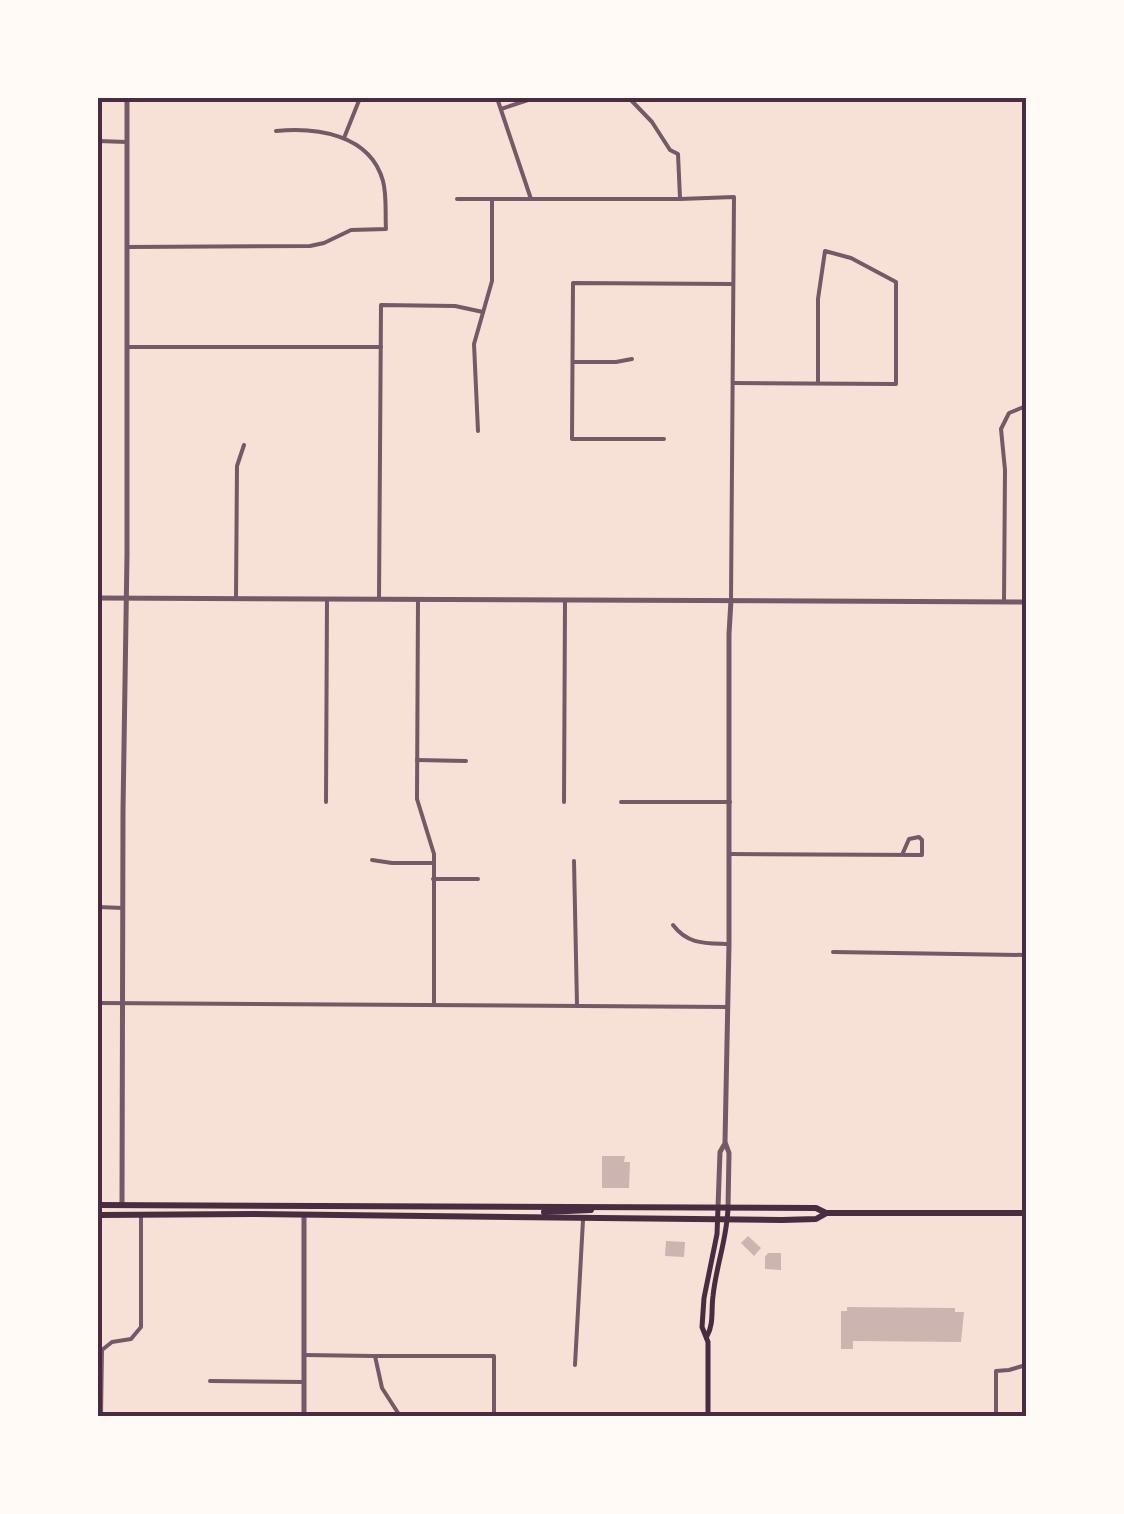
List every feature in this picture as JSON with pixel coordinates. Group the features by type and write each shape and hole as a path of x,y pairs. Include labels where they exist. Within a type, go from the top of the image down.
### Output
{"main road":[{"path":"98,1205 816,1208 826,1213 1026,1213"},
{"path":"514,1216 521,1212 589,1211 595,1207"},
{"path":"707,1336 702,1327 704,1298 718,1208"},
{"path":"708,1416 707,1336 727,1234 728,1208"},
{"path":"98,1216 816,1219 826,1213"}],"street":[{"path":"122,1216 128,98"},
{"path":"344,138 360,98"},
{"path":"497,98 531,198"},
{"path":"501,109 534,98"},
{"path":"629,98 652,122 670,150 678,154 680,200"},
{"path":"128,247 310,246 352,230 386,229 381,175 367,153 344,138 314,130 276,132"},
{"path":"98,141 127,142"},
{"path":"457,199 734,197 728,634 730,854 725,1142 729,1153 728,1208"},
{"path":"478,431 474,356 476,332 492,281 492,198"},
{"path":"733,383 818,384 896,384 896,282 852,258 825,251 818,299 818,384"},
{"path":"664,439 572,438 573,283 732,284"},
{"path":"379,599 382,305 455,306 483,312"},
{"path":"127,347 381,348"},
{"path":"572,362 632,359"},
{"path":"1004,602 1005,470 1001,429 1009,413 1026,406"},
{"path":"236,598 237,466 244,445"},
{"path":"98,598 1026,602"},
{"path":"326,802 327,599"},
{"path":"418,599 418,804 434,863 434,1004"},
{"path":"564,802 565,600"},
{"path":"418,760 466,760"},
{"path":"621,802 730,802"},
{"path":"730,854 902,855 922,855 920,837 908,839 902,855"},
{"path":"372,860 434,863"},
{"path":"574,861 577,1005"},
{"path":"433,879 478,879"},
{"path":"98,907 123,908"},
{"path":"673,925 694,942 729,944"},
{"path":"833,952 1026,955"},
{"path":"98,1003 728,1006"},
{"path":"718,1208 720,1152 725,1142"},
{"path":"101,1416 102,1350 112,1342 131,1339 141,1326 140,1204"},
{"path":"304,1205 304,1416"},
{"path":"575,1366 583,1218"},
{"path":"304,1355 494,1356 494,1416"},
{"path":"374,1356 382,1388 400,1416"},
{"path":"996,1416 996,1371 1026,1365"},
{"path":"210,1381 304,1382"}],"building":[{"path":"602,1156 625,1156 624,1162 630,1162 629,1188 602,1188"},
{"path":"748,1236 761,1248 754,1256 741,1243"},
{"path":"666,1241 685,1242 684,1257 665,1256"},
{"path":"768,1253 781,1253 781,1270 765,1269"},
{"path":"847,1307 955,1308 955,1312 964,1312 961,1342 853,1341 853,1349 841,1349 841,1311 847,1311"}]}
